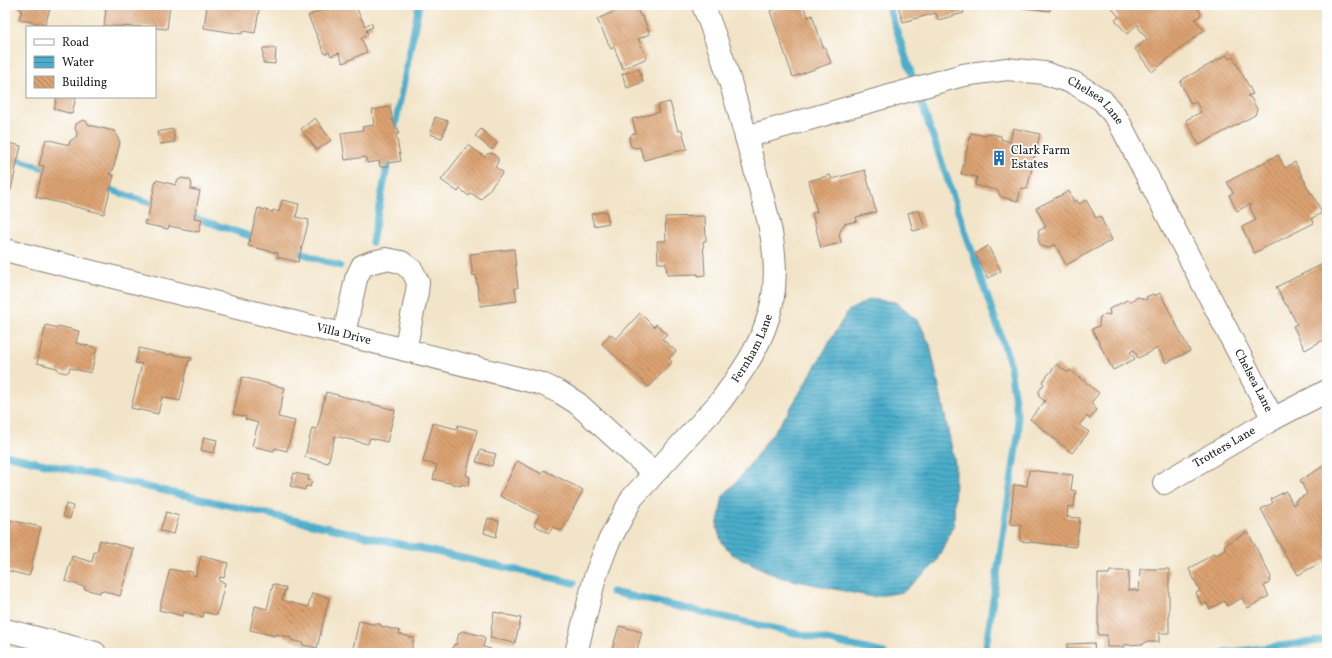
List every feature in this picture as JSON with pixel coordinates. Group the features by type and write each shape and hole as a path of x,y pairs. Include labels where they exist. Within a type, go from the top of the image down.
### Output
{"street":[{"name":"Fernham Lane","path":"576,653 596,577 608,543 632,498 720,402 754,355 772,304 775,270 772,235 735,96 719,46 703,5"},
{"name":"Chelsea Lane","path":"746,137 963,75 1007,70 1044,73 1074,83 1102,100 1118,120 1273,419"},
{"name":"Villa Drive","path":"5,250 542,384 561,392 577,402 654,473"},
{"path":"344,334 356,279 362,266 372,262 386,260 401,262 412,270 418,282 405,350"},
{"name":"Trotters Lane","path":"1164,483 1273,419 1327,391"},
{"path":"5,630 95,653"}],"water":[{"path":"870,299 895,302 919,322 930,345 955,463 954,524 935,564 903,592 872,597 779,577 732,554 722,543 717,528 723,496 739,479 787,414 848,311"}],"building":[{"path":"17,5 51,5 45,25 19,19 22,10"},
{"path":"97,5 170,5 167,29 156,28 156,26 104,26 106,9 97,8"},
{"path":"207,5 260,5 255,33 243,31 242,34 204,28"},
{"path":"333,5 355,5 365,26 371,23 373,27 366,30 368,35 361,38 367,52 343,63 339,53 331,56 329,52 325,54 308,16"},
{"path":"629,5 635,5 650,34 638,39 647,58 623,69 614,47 611,49 597,19"},
{"path":"786,5 803,5 808,17 812,15 823,47 825,47 831,63 793,77 770,11"},
{"path":"898,5 962,5 964,13 938,20 936,13 903,22"},
{"path":"1023,5 1050,5 1050,11 1023,8"},
{"path":"1113,5 1193,5 1196,6 1201,13 1200,16 1195,19 1204,30 1152,72 1135,49 1147,39 1138,27 1138,24 1127,34 1115,20 1119,17 1111,7"},
{"path":"263,48 276,48 275,64 263,63"},
{"path":"1227,55 1229,59 1233,57 1253,94 1247,96 1251,98 1257,109 1255,115 1199,145 1186,120 1201,112 1196,102 1191,104 1180,82"},
{"path":"639,69 643,82 627,88 622,74"},
{"path":"57,98 76,98 72,114 54,109"},
{"path":"670,102 678,131 682,130 687,149 644,160 640,147 636,148 631,146 629,138 632,134 636,133 632,119 659,112 658,105"},
{"path":"390,107 393,122 396,129 398,128 399,134 396,134 401,161 388,163 389,166 380,167 379,161 367,163 366,157 345,160 341,133 363,130 362,127 374,125 372,110"},
{"path":"435,117 448,121 442,138 430,134"},
{"path":"315,118 331,140 317,150 301,129"},
{"path":"83,120 89,125 114,131 120,142 113,170 109,174 114,175 104,214 36,197 44,166 39,165 46,139 69,145 70,141 76,137 76,124"},
{"name":"Clark Farm Estates","path":"1013,128 1040,134 1027,189 1021,188 1018,201 1001,197 997,190 975,185 977,177 961,174 971,133 986,136 987,133 1001,136 1001,139 1010,142"},
{"path":"173,129 175,142 160,144 157,132"},
{"path":"481,129 497,143 492,150 475,136"},
{"path":"5,142 21,146 11,190 5,189"},
{"path":"468,145 485,157 487,154 492,153 498,158 498,162 495,167 503,172 481,200 471,193 469,196 460,189 458,192 441,180"},
{"path":"1278,155 1285,168 1295,162 1322,213 1312,218 1314,223 1254,253 1242,227 1256,220 1250,207 1251,206 1250,204 1237,211 1229,195 1233,193 1227,182"},
{"path":"865,170 876,212 856,217 857,221 844,224 839,234 841,243 821,248 812,213 817,212 809,181 830,175 832,179"},
{"path":"182,178 190,180 192,184 191,189 200,191 194,218 202,219 199,232 169,226 168,229 144,224 145,220 147,221 156,180 176,185 177,181"},
{"path":"1069,191 1074,202 1077,200 1079,204 1086,200 1096,218 1100,216 1112,240 1066,265 1055,244 1048,248 1041,246 1038,239 1038,231 1046,227 1036,208"},
{"path":"282,200 299,204 296,217 309,220 298,262 277,257 278,253 248,246 258,208 279,212"},
{"path":"919,210 925,228 913,231 908,213"},
{"path":"606,211 609,223 594,226 591,214"},
{"path":"705,216 706,241 703,241 705,275 667,275 666,263 658,263 657,241 666,241 665,217"},
{"path":"988,246 1001,271 988,278 975,254"},
{"path":"514,249 518,288 515,288 517,301 480,306 476,275 473,276 470,254"},
{"path":"1325,263 1326,265 1327,264 1327,338 1305,350 1293,326 1297,324 1276,287"},
{"path":"1160,293 1190,351 1166,363 1158,348 1138,358 1134,350 1130,352 1135,359 1113,370 1092,329 1099,326 1100,317 1106,314 1110,315 1109,309 1127,300 1131,301 1138,297 1146,300 1146,297 1153,294 1155,296"},
{"path":"640,313 654,327 656,324 667,334 662,339 676,351 669,358 672,362 649,387 602,344 610,334 616,339"},
{"path":"46,325 79,331 76,343 97,348 91,373 70,368 66,373 58,371 57,368 37,363"},
{"path":"139,348 169,355 192,358 191,361 189,360 180,401 162,397 158,414 131,408 142,364 135,363"},
{"path":"1057,364 1068,373 1070,370 1099,393 1091,403 1097,410 1090,419 1087,416 1079,425 1089,432 1072,453 1030,419 1045,401 1038,396 1039,391 1044,384 1042,382"},
{"path":"242,377 285,388 278,417 295,421 287,451 275,448 274,451 252,446 258,423 245,419 246,417 233,414"},
{"path":"326,392 395,410 387,442 370,438 368,444 335,436 328,463 305,457 312,428 317,429"},
{"path":"433,423 457,429 458,425 477,430 466,475 470,477 468,486 462,484 461,486 433,479 437,465 423,462"},
{"path":"204,437 217,440 214,453 201,450"},
{"path":"480,450 496,454 492,466 476,462"},
{"path":"517,461 542,474 544,470 583,490 562,531 553,527 549,533 534,525 539,515 500,496"},
{"path":"1324,466 1327,471 1327,559 1298,575 1289,559 1288,560 1261,509 1273,503 1271,499 1286,491 1293,505 1296,503 1295,501 1307,494 1300,480"},
{"path":"1029,470 1073,475 1071,490 1076,491 1074,507 1068,506 1067,517 1080,518 1076,547 1020,541 1021,525 1010,524 1014,485 1027,486"},
{"path":"294,473 309,476 308,480 312,481 310,487 306,486 305,490 290,486"},
{"path":"66,504 73,506 70,519 63,516"},
{"path":"166,512 179,516 174,534 160,531"},
{"path":"488,518 499,521 496,537 484,533"},
{"path":"5,519 41,527 29,576 5,570"},
{"path":"1248,532 1271,577 1269,583 1264,586 1269,596 1248,608 1242,598 1227,606 1224,601 1210,609 1207,603 1202,605 1196,593 1200,591 1189,569 1215,553 1216,555 1226,550 1224,545"},
{"path":"100,540 134,549 120,596 101,590 100,593 84,589 85,587 65,581 72,556 92,562 94,552 97,552"},
{"path":"201,556 228,563 224,578 220,577 219,581 225,583 217,615 204,612 203,617 184,612 183,616 159,610 170,569 192,572 193,575 196,576"},
{"path":"1140,569 1169,569 1169,633 1159,633 1159,642 1124,645 1124,647 1107,647 1107,635 1098,635 1098,574 1109,574 1110,571 1129,571 1128,590 1136,590 1136,592 1139,591"},
{"path":"273,584 286,588 282,600 308,607 312,593 329,598 317,648 303,645 303,643 291,640 291,638 250,630 255,606 267,609"},
{"path":"494,612 521,618 515,643 490,638"},
{"path":"359,621 380,624 381,626 400,631 399,634 414,638 411,653 352,653"},
{"path":"619,626 642,632 636,653 611,653"},
{"path":"463,631 483,636 485,639 483,647 491,649 490,653 451,653 454,644 456,645 459,633"},
{"path":"1094,643 1095,653 1067,653 1067,644"}],"waterway":[{"path":"393,136 419,5"},
{"path":"888,5 1009,360 1019,429 985,653"},
{"path":"5,155 52,171"},
{"path":"372,242 389,158"},
{"path":"102,187 159,206"},
{"path":"186,215 259,239"},
{"path":"292,250 340,266"},
{"path":"5,455 574,583"},
{"path":"612,592 884,653"},
{"path":"1222,653 1327,640"}],"place":[{"name":"Clark Farm Estates","path":"999,158"}]}
